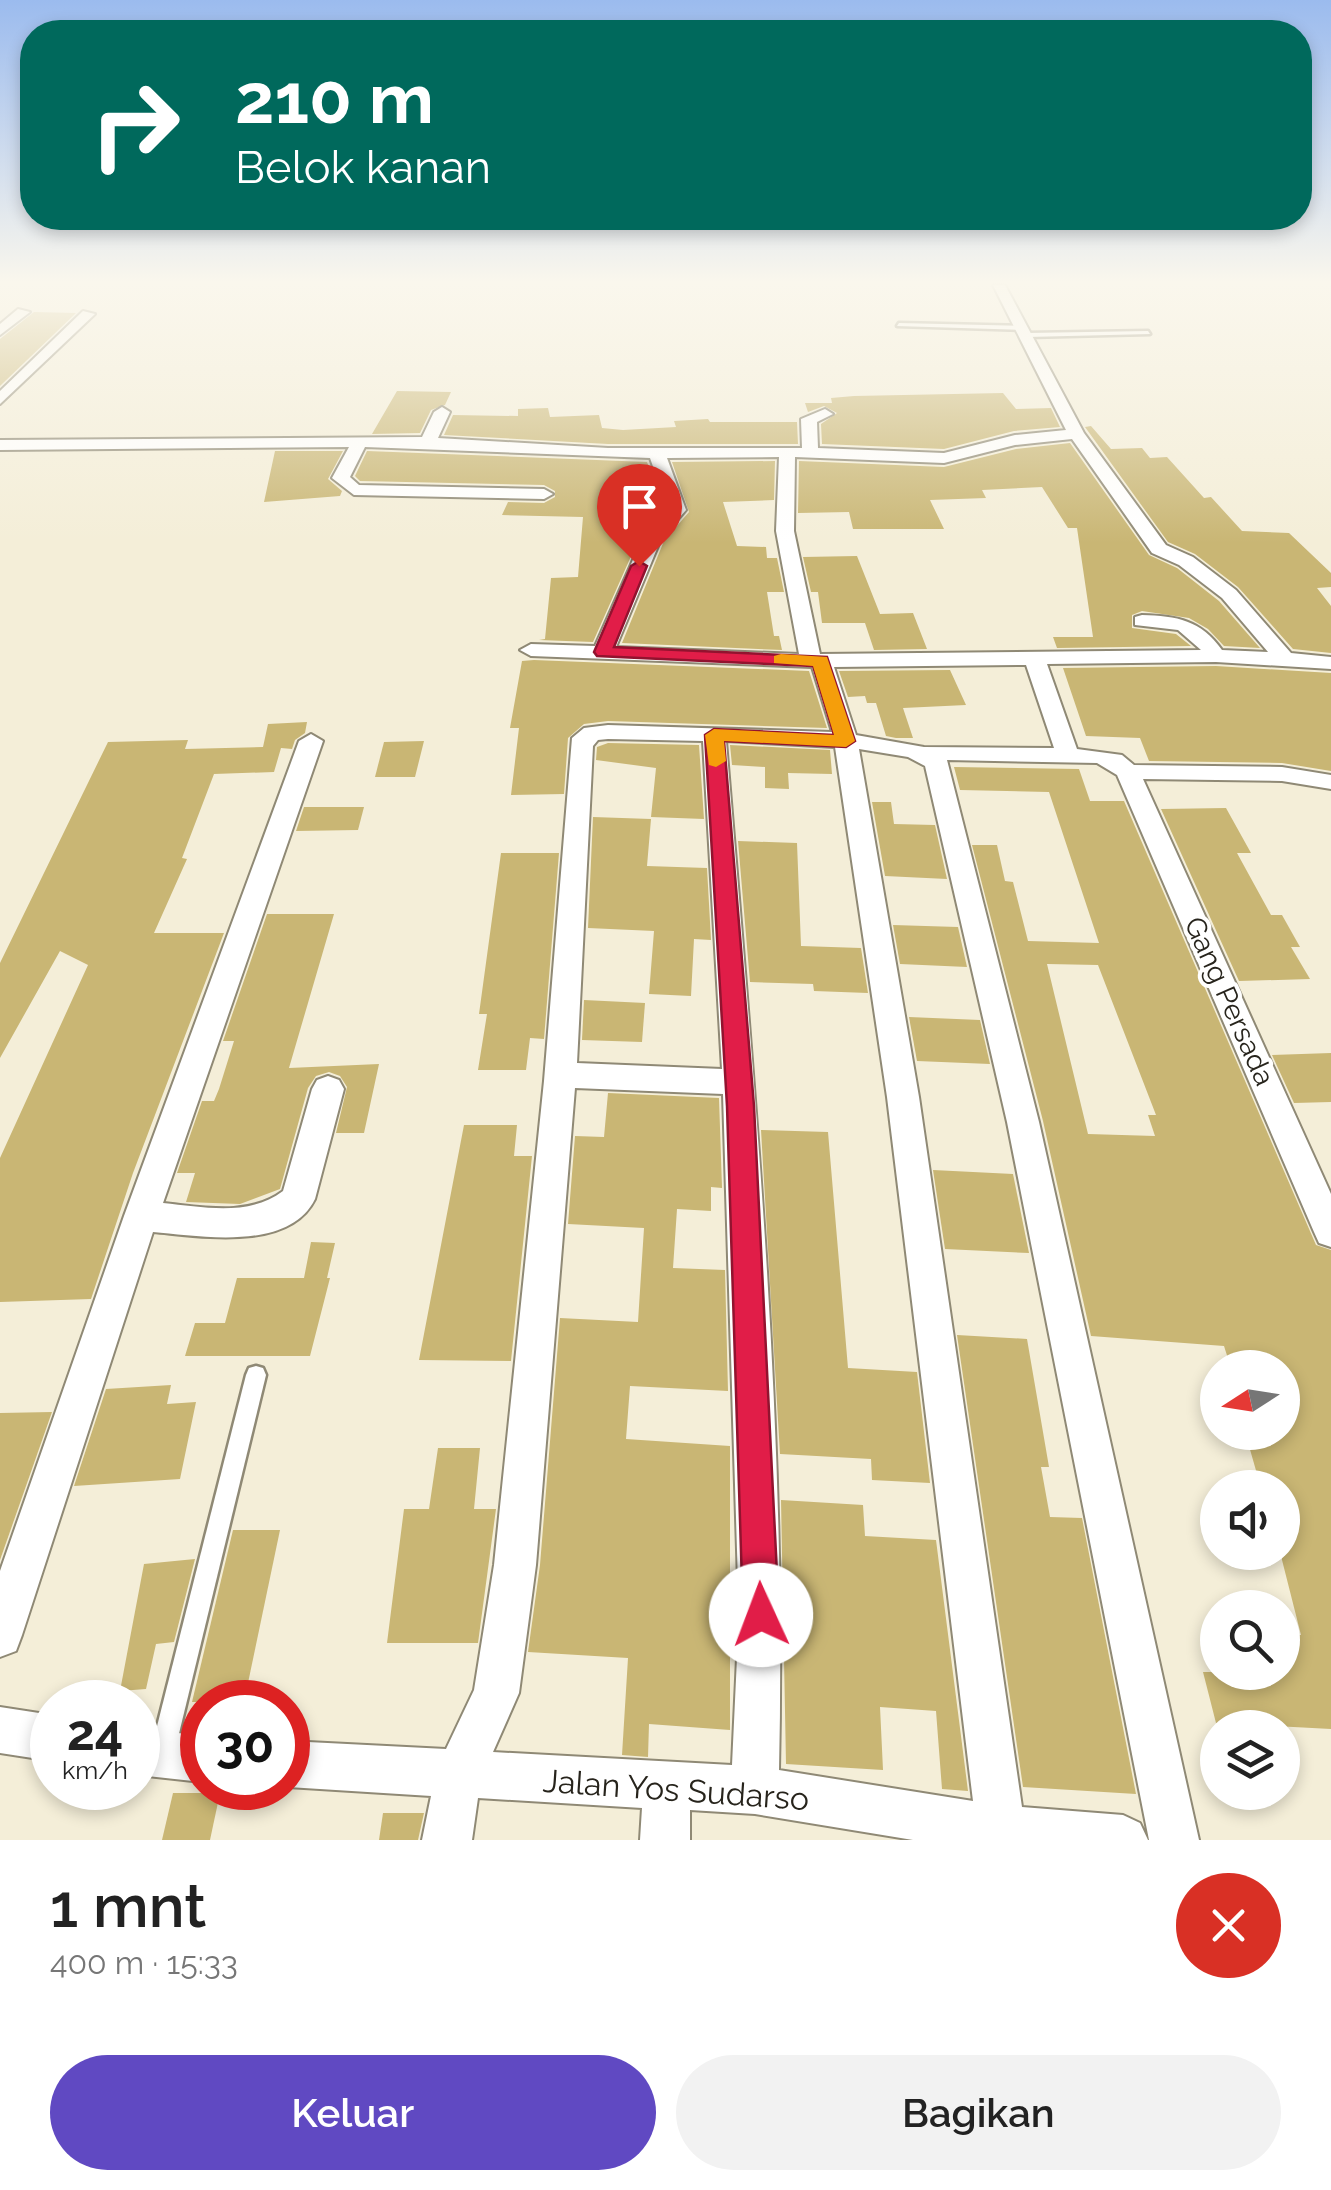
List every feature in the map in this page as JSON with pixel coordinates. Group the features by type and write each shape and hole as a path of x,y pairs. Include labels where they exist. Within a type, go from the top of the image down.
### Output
{"street":[{"path":"0,400 30,371"},
{"path":"1045,371 1076,434 1160,549 1191,565 1229,594 1285,659"},
{"path":"428,442 442,412"},
{"path":"810,453 808,419 825,414"},
{"path":"0,445 428,442 560,452 787,452 958,458 1015,440 1076,434"},
{"path":"359,443 340,478 354,490 544,494"},
{"path":"787,452 785,536 816,661 846,741 903,1098 1001,1830"},
{"path":"603,652 655,534 677,510 657,453"},
{"path":"1142,621 1189,626 1200,631 1216,656"},
{"path":"531,650 816,661 1216,656 1331,662"},
{"path":"1034,658 1068,756"},
{"path":"447,1840 458,1776 496,1693 515,1564 559,1085 584,738 592,733 846,741 928,753 1114,760 1128,772 1282,774 1331,782"},
{"path":"714,735 739,1092 761,1615 755,1790"},
{"path":"0,1635 142,1216 311,741"},
{"path":"928,753 939,773 1023,1122 1174,1840"},
{"name":"Gang Persada","path":"1128,772 1331,1232"},
{"path":"559,1085 739,1092"},
{"path":"142,1216 255,1223 288,1209 298,1199 328,1089"},
{"path":"0,1730 30,1735"},
{"name":"Jalan Yos Sudarso","path":"310,1766 755,1790 1001,1830 1123,1840"},
{"path":"665,1840 667,1785"}],"lane":[{"path":"167,1755 256,1374"}],"building":[{"path":"0,371 16,371 0,386"},
{"path":"397,391 451,392 445,405 431,410 420,433 372,434"},
{"path":"1003,393 1016,409 1051,408 1060,427 1014,431 944,449 822,444 821,424 837,413 824,406 808,412 805,403 832,403 831,398 854,396"},
{"path":"548,408 550,417 599,415 602,428 623,430 676,427 674,421 708,419 797,422 798,444 608,444 444,435 453,415 518,416 518,409"},
{"path":"1091,426 1111,449 1142,448 1150,458 1167,457 1204,498 1211,497 1242,531 1289,533 1331,573 1331,587 1317,588 1331,606 1331,653 1293,649 1238,587 1195,554 1168,542 1085,427"},
{"path":"1070,443 1149,555 1177,568 1219,601 1260,648 1224,646 1208,629 1189,618 1142,611 1132,615 1132,628 1176,634 1191,646 1057,648 1053,637 1093,637 1077,528 1068,528 1042,487 982,490 986,498 930,500 944,529 853,529 849,512 798,513 799,461 944,467 1016,449"},
{"path":"275,451 343,451 328,479 342,491 340,496 264,502"},
{"path":"367,451 647,462 664,508 640,536 593,642 539,640 545,639 551,578 578,577 583,517 502,515 508,502 544,503 555,497 555,491 544,485 360,481 355,476"},
{"path":"775,461 774,500 723,502 737,546 766,547 767,558 777,558 784,592 767,592 774,636 779,636 782,650 622,643 664,541 689,512 672,462"},
{"path":"857,556 880,614 913,613 927,649 874,650 865,623 822,623 818,592 811,592 803,557"},
{"path":"522,661 809,671 827,728 608,721 584,724 568,738 564,794 511,795 519,728 510,728"},
{"path":"1216,666 1331,673 1331,771 1282,763 1149,761 1140,738 1086,736 1063,668"},
{"path":"950,670 966,705 903,708 913,738 886,736 876,703 867,703 865,696 848,697 839,671"},
{"path":"307,722 305,733 295,740 292,749 281,748 274,772 214,774 182,858 187,859 154,933 224,933 133,1173 91,1299 0,1302 0,1158 88,965 60,951 0,1058 0,963 108,742 188,740 185,749 263,747 268,724"},
{"path":"424,741 415,777 375,777 384,742"},
{"path":"608,743 699,745 704,819 651,817 656,768 596,760 597,747"},
{"path":"730,745 830,750 832,774 788,773 789,789 765,788 765,767 732,765"},
{"path":"954,767 1079,769 1090,801 1124,801 1316,1245 1331,1250 1331,1729 1300,1727 1300,1710 1213,1710 1208,1690 1300,1690 1300,1590 1290,1590 1285,1570 1300,1570 1300,1470 1256,1470 1250,1450 1300,1450 1300,1350 1225,1350 1224,1346 1091,1336 1043,1121 972,845 997,845 1005,881 1013,882 1028,941 1099,943 1049,792 960,790","holes":["1047,964 1098,965 1156,1115 1148,1115 1155,1136 1088,1134"]},
{"path":"872,802 891,802 894,824 935,825 947,879 885,876"},
{"path":"304,807 364,807 358,830 296,831"},
{"path":"1226,808 1251,853 1237,853 1271,915 1282,915 1300,947 1291,947 1310,979 1239,981 1161,809"},
{"path":"593,817 651,819 647,866 707,868 711,940 694,939 691,996 649,994 654,931 588,928"},
{"path":"738,841 797,843 801,946 861,948 868,993 814,991 813,984 750,982"},
{"path":"501,853 559,853 544,1039 530,1038 526,1070 478,1070 487,1014 479,1014"},
{"path":"267,914 334,914 289,1068 379,1064 364,1133 336,1133 347,1087 340,1076 329,1072 316,1076 308,1088 280,1189 240,1204 186,1202 195,1173 177,1173 202,1101 214,1101 219,1089 234,1041 223,1041"},
{"path":"893,925 958,927 967,967 900,964"},
{"path":"584,1000 645,1003 642,1042 582,1040"},
{"path":"909,1017 980,1020 990,1064 917,1061"},
{"path":"1331,1053 1331,1102 1294,1103 1272,1055"},
{"path":"608,1093 719,1098 722,1188 711,1187 711,1211 677,1209 673,1268 725,1270 728,1391 630,1386 626,1439 730,1446 730,1730 649,1724 648,1757 622,1755 628,1658 528,1652 540,1565 560,1318 638,1322 644,1228 568,1224 575,1136 604,1137"},
{"path":"464,1125 517,1125 514,1156 532,1156 511,1361 419,1360"},
{"path":"761,1130 828,1132 848,1368 917,1372 930,1483 872,1480 871,1459 780,1454"},
{"path":"933,1170 1013,1174 1029,1253 945,1249"},
{"path":"311,1242 335,1243 310,1356 185,1356 195,1323 225,1323 237,1278 304,1278"},
{"path":"957,1335 1027,1339 1049,1467 1041,1467 1050,1517 1082,1518 1136,1794 1023,1787"},
{"path":"171,1385 167,1404 196,1402 180,1479 74,1486 106,1389"},
{"path":"52,1412 0,1560 0,1413"},
{"path":"438,1448 480,1448 474,1509 496,1509 478,1643 387,1643 404,1509 429,1509"},
{"path":"781,1500 863,1505 865,1536 936,1540 968,1791 942,1789 936,1711 880,1707 883,1770 786,1764"},
{"path":"233,1530 280,1530 249,1680 197,1680"},
{"path":"195,1559 174,1642 156,1644 148,1680 122,1680 144,1564"},
{"path":"173,1793 180,1793 180,1810 216,1810 210,1840 162,1840"},
{"path":"383,1813 424,1813 418,1840 379,1840"}],"slow traffic":[{"path":"716,761 714,735 846,741 821,661 781,659"}],"route":[{"path":"639,566 603,652 821,661 846,741 714,735 740,1106 761,1615"}]}
